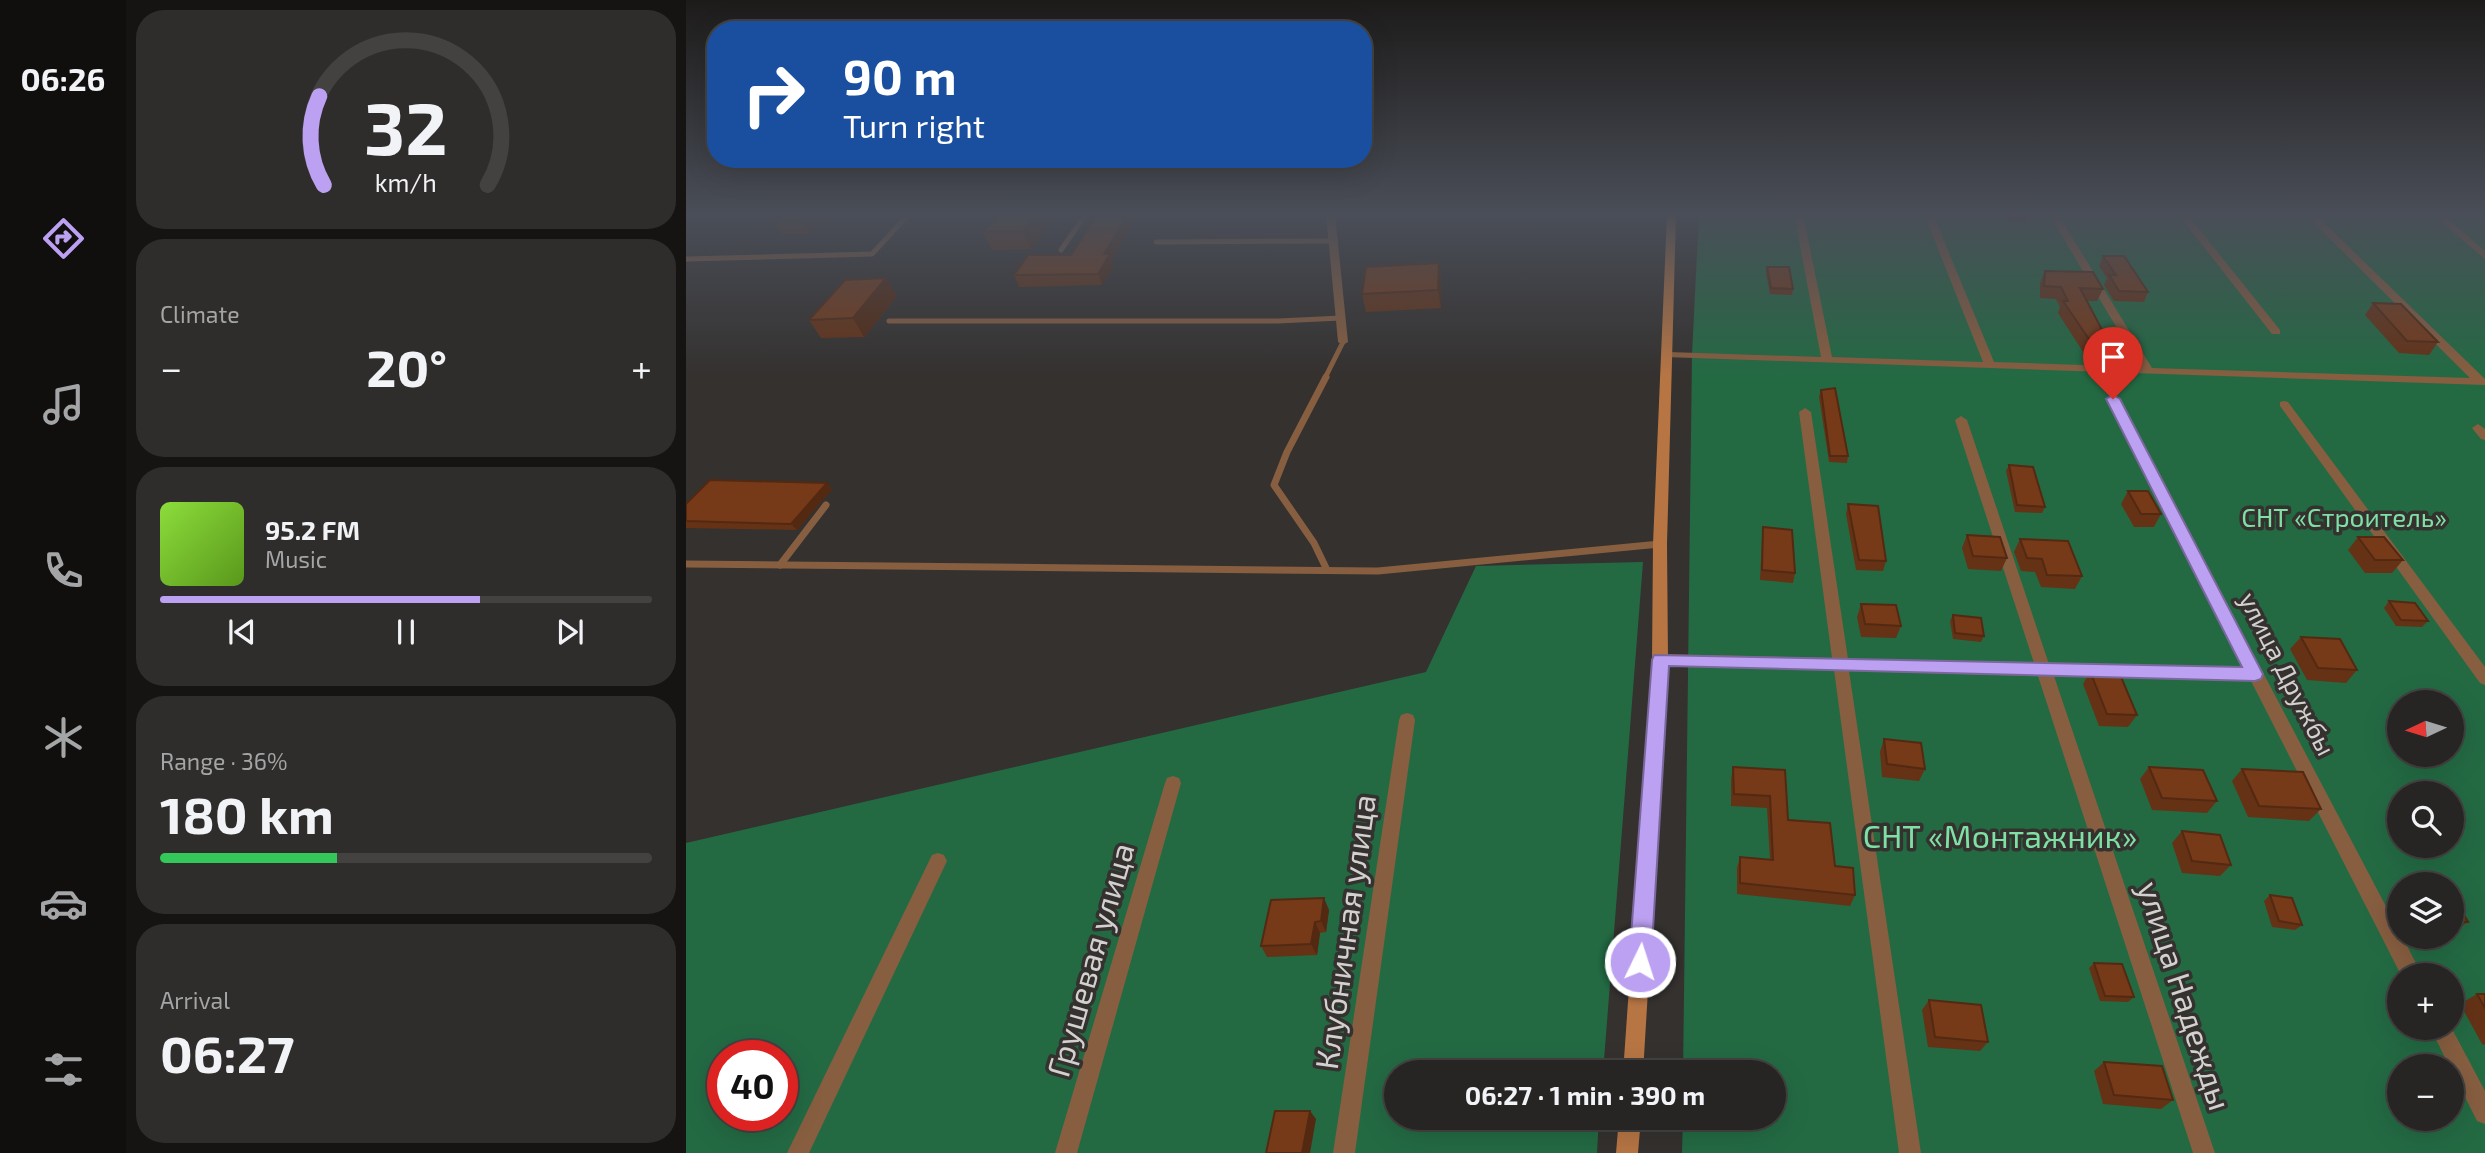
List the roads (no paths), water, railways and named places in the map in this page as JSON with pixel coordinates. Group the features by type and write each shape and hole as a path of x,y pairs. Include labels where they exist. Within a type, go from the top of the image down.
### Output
{"street":[{"path":"1336,268 1343,342"},
{"path":"1634,1060 1660,660 1660,544 1671,268"},
{"path":"1809,268 1827,361"},
{"path":"1950,268 1990,366"},
{"path":"2086,268 2148,371"},
{"path":"2225,268 2276,332"},
{"path":"2364,268 2482,382"},
{"path":"1669,355 2482,382"},
{"name":"улица Дружбы","path":"2113,399 2406,963"},
{"path":"2284,404 2485,679"},
{"path":"1805,412 1910,1153"},
{"name":"улица Надежды","path":"1961,420 2204,1153"},
{"path":"1660,660 2255,674"},
{"name":"Клубничная улица","path":"1344,1153 1407,720"},
{"name":"Грушевая улица","path":"1066,1153 1173,783"},
{"path":"798,1153 938,861"},
{"path":"2447,1040 2485,1113"},
{"path":"1628,1153 1629,1130"}],"lane":[{"path":"889,321 1278,321 1341,318"},
{"path":"1327,570 1314,543 1274,485 1283,455 1343,342"},
{"path":"780,565 826,505"},
{"path":"686,565 1378,571 1660,544"}],"park label":[{"name":"СНТ «Строитель»","path":"2344,518"},
{"name":"СНТ «Монтажник»","path":"2000,837"}]}
